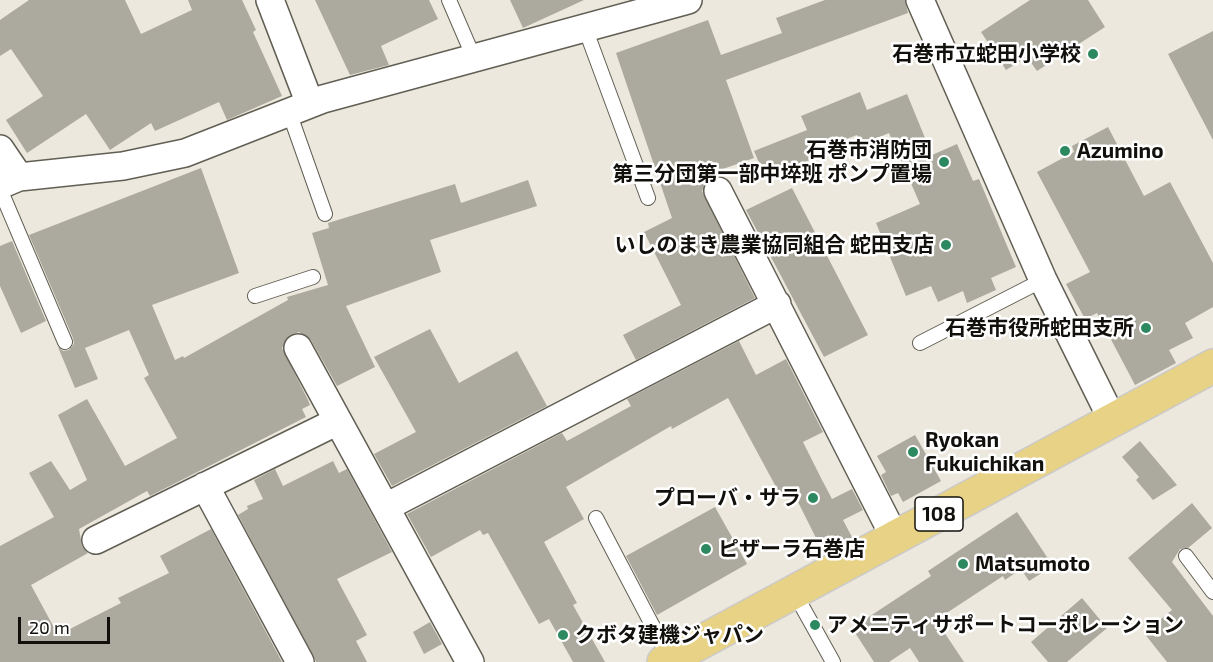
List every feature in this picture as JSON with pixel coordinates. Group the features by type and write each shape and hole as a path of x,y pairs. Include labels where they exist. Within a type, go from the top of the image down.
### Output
{"highway":[{"name":"108","path":"679,658 794,592 1212,369"}],"street":[{"path":"270,0 300,108"},
{"path":"0,149 6,184 123,166 185,153 300,108 688,0"},
{"path":"920,0 1043,280 1113,421"},
{"path":"718,191 895,538"},
{"path":"386,507 777,304"},
{"path":"298,348 470,662"},
{"path":"96,540 339,420"},
{"path":"205,486 300,662"}],"lane":[{"path":"448,0 474,58"},
{"path":"585,28 648,198"},
{"path":"300,108 325,214"},
{"path":"6,184 65,342"},
{"path":"255,296 312,277"},
{"path":"920,343 1043,280"},
{"path":"597,518 679,658"},
{"path":"1186,556 1213,592"},
{"path":"794,592 833,662"}],"building":[{"path":"29,0 125,0 141,34 192,10 188,0 242,0 256,30 253,32 282,96 227,120 219,102 155,131 151,123 110,150 86,114 27,153 6,120 43,96 11,49 0,56 0,20"},
{"path":"315,0 429,0 438,19 381,46 389,65 350,75"},
{"path":"510,0 584,0 523,28"},
{"path":"825,0 905,0 908,13 726,80 754,158 706,175 708,179 702,191 755,298 636,360 623,335 681,305 644,232 672,218 616,53 708,20 721,55 782,33 776,18"},
{"path":"1030,0 1088,0 1105,27 1037,71 1027,57 1006,70 981,32"},
{"path":"1213,31 1213,140 1168,54"},
{"path":"860,92 867,110 907,94 932,155 957,144 973,181 979,179 1016,267 991,278 996,290 967,303 963,291 938,302 931,286 906,296 876,223 920,204 889,133 861,145 857,135 812,152 815,158 766,179 754,151 807,130 801,116"},
{"path":"1108,127 1144,196 1170,182 1213,263 1213,307 1185,323 1193,338 1169,350 1176,363 1135,385 1097,313 1085,319 1066,284 1090,272 1037,172 1074,152 1072,146"},
{"path":"201,168 239,273 152,305 175,360 183,356 184,358 288,300 287,297 328,285 312,233 329,228 328,223 455,184 461,203 528,180 537,206 430,240 441,272 346,306 375,367 337,386 311,340 299,332 290,335 282,348 310,405 302,409 306,417 150,496 147,491 79,529 82,546 88,553 31,585 58,635 121,603 118,598 169,573 160,556 211,529 282,662 0,662 0,546 54,517 29,473 51,461 70,490 87,480 58,415 87,399 125,466 177,438 144,378 149,375 129,330 85,348 98,379 75,388 58,347 63,351 69,350 74,344 73,338 29,235"},
{"path":"792,188 868,335 824,357 746,210"},
{"path":"12,241 46,321 21,333 0,286 0,246"},
{"path":"430,329 459,383 517,351 547,406 392,486 374,454 416,432 374,357"},
{"path":"739,341 756,375 786,359 823,432 803,442 821,478 832,499 852,489 863,510 843,520 853,539 824,554 793,492 782,498 728,398 672,429 671,426 566,487 584,519 544,542 577,603 573,605 605,662 573,662 549,619 539,624 488,533 483,535 480,530 431,557 407,514 562,433 567,441 631,406 627,399"},
{"path":"915,435 941,481 903,502 898,493 891,496 881,475 886,472 877,456"},
{"path":"1140,441 1177,485 1153,500 1136,480 1139,477 1122,457"},
{"path":"333,461 339,473 347,469 392,552 337,579 367,635 356,641 367,662 316,662 238,515 248,509 247,506 263,499 254,480 275,469 283,486"},
{"path":"1192,503 1212,528 1188,548 1180,549 1172,562 1213,616 1213,662 1167,662 1144,633 1172,610 1128,558"},
{"path":"715,507 747,564 657,615 626,556"},
{"path":"1017,512 1053,566 1029,581 1021,569 1005,580 1003,576 936,620 964,662 919,662 910,648 889,662 874,662 852,628 931,576 928,571"},
{"path":"1082,598 1107,628 1067,662 1048,662 1031,642"},
{"path":"430,622 442,644 424,654 413,632"}],"place":[{"name":"石巻市立蛇田小学校","path":"1093,54"},
{"name":"Azumino","path":"1065,151"},
{"name":"石巻市消防団 第三分団第一部中埣班 ポンプ置場","path":"944,162"},
{"name":"いしのまき農業協同組合 蛇田支店","path":"946,245"},
{"name":"石巻市役所蛇田支所","path":"1146,328"},
{"name":"Ryokan Fukuichikan","path":"913,452"},
{"name":"プローバ・サラ","path":"813,498"},
{"name":"ピザーラ石巻店","path":"706,549"},
{"name":"Matsumoto","path":"963,564"},
{"name":"アメニティサポートコーポレーション","path":"815,625"},
{"name":"クボタ建機ジャパン","path":"563,635"}]}
